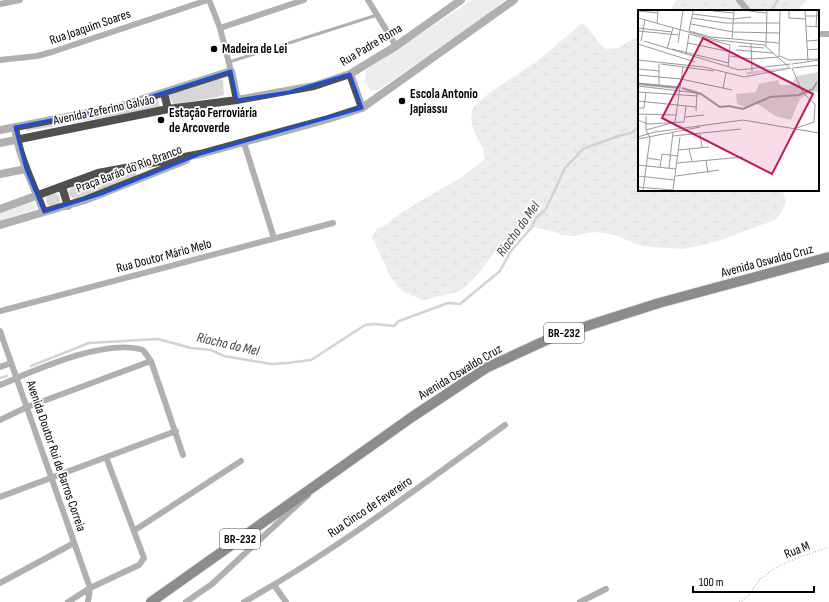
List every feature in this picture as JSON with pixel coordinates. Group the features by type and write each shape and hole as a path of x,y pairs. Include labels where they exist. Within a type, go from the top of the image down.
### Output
{"highway":[{"name":"Avenida Oswaldo Cruz","path":"151,602 456,387 486,368 544,341 659,303 829,258"}],"street":[{"path":"0,4 20,0"},
{"path":"208,0 220,28 237,100"},
{"name":"Rua Joaquim Soares","path":"0,60 37,56 52,52 208,0"},
{"path":"220,28 304,0"},
{"path":"368,0 396,46"},
{"name":"Rua Padre Roma","path":"237,100 289,92 350,74 396,46 461,0"},
{"path":"200,154 244,143 362,108 514,0"},
{"path":"739,0 747,10"},
{"name":"Avenida Zeferino Galvão","path":"0,130 15,126 103,111 231,71"},
{"path":"350,74 362,108"},
{"path":"164,93 168,109"},
{"name":"Avenida Zeferino Galvão","path":"0,142 17,140 168,109 237,100"},
{"path":"15,126 17,140 26,169 44,212"},
{"path":"244,143 274,238"},
{"name":"Praça Barão do Rio Branco","path":"0,209 98,173 200,154"},
{"name":"Praça Barão do Rio Branco","path":"0,225 68,206 139,180 200,154"},
{"path":"136,165 142,171 139,180"},
{"path":"0,174 26,169"},
{"path":"62,187 68,206"},
{"name":"Rua Doutor Mário Melo","path":"0,311 333,223"},
{"name":"Avenida Doutor Rui de Barros Correia","path":"0,331 90,588"},
{"path":"0,385 80,354 96,351 138,348 146,353 151,361 183,455"},
{"path":"0,420 27,407 151,361"},
{"path":"0,368 11,363"},
{"name":"Rua Cinco de Fevereiro","path":"244,602 274,585 391,507 505,425"},
{"path":"0,498 176,431"},
{"path":"68,602 90,588 143,562 143,553 135,530 106,457"},
{"path":"135,530 241,462"},
{"path":"186,602 212,584 330,476"},
{"path":"0,583 74,543"},
{"path":"274,585 286,602"},
{"path":"88,602 90,588"},
{"path":"580,602 606,590"}],"lane":[{"path":"229,62 377,15"}],"path":[{"name":"Rua M","path":"739,602 748,597 763,576 773,569 829,547"}],"highlighted area":[{"path":"231,71 237,100 289,92 350,74 362,108 200,154 101,194 44,212 26,169 15,127 118,107"}],"green space":[{"path":"472,0 505,0 481,20 378,90 370,91 365,82 366,70"},
{"path":"676,0 807,0 798,10 671,10"},
{"path":"581,24 586,25 598,42 606,49 617,48 638,37 638,191 782,191 786,202 782,212 775,220 715,242 683,249 641,246 615,235 595,232 573,236 562,235 553,231 532,227 522,229 504,240 478,274 463,289 454,293 423,300 404,292 390,276 372,237 378,228 383,227 395,217 460,178 485,159 483,149 473,129 471,119 473,108 489,93 536,62"},
{"path":"217,78 223,80 224,95 177,104 173,104 169,96 172,93"},
{"path":"157,97 160,107 73,123 73,120 107,115"},
{"path":"66,121 67,124 26,131 26,128"},
{"path":"131,169 136,172 136,177 76,200 68,193 73,185 97,177"},
{"path":"53,193 58,195 60,200 58,205 53,207 48,205 46,200 48,195"},
{"path":"32,201 36,204 35,209 0,221 0,213"}],"waterway":[{"name":"Riacho do Mel","path":"772,10 778,0"},
{"name":"Riacho do Mel","path":"31,366 89,343 158,339 191,348 211,350 224,356 271,364 311,360 365,325 375,324 394,326 399,321 448,303 460,304 500,271 511,251 532,227 536,218 546,209 565,168 583,149 618,136 631,133 638,128"},
{"name":"Riacho do Mel","path":"0,378 7,376"}],"place":[{"name":"Madeira de Lei","path":"214,49"},
{"name":"Escola Antonio Japiassu","path":"402,101"},
{"name":"Estação Ferroviária de Arcoverde","path":"161,120"}]}
